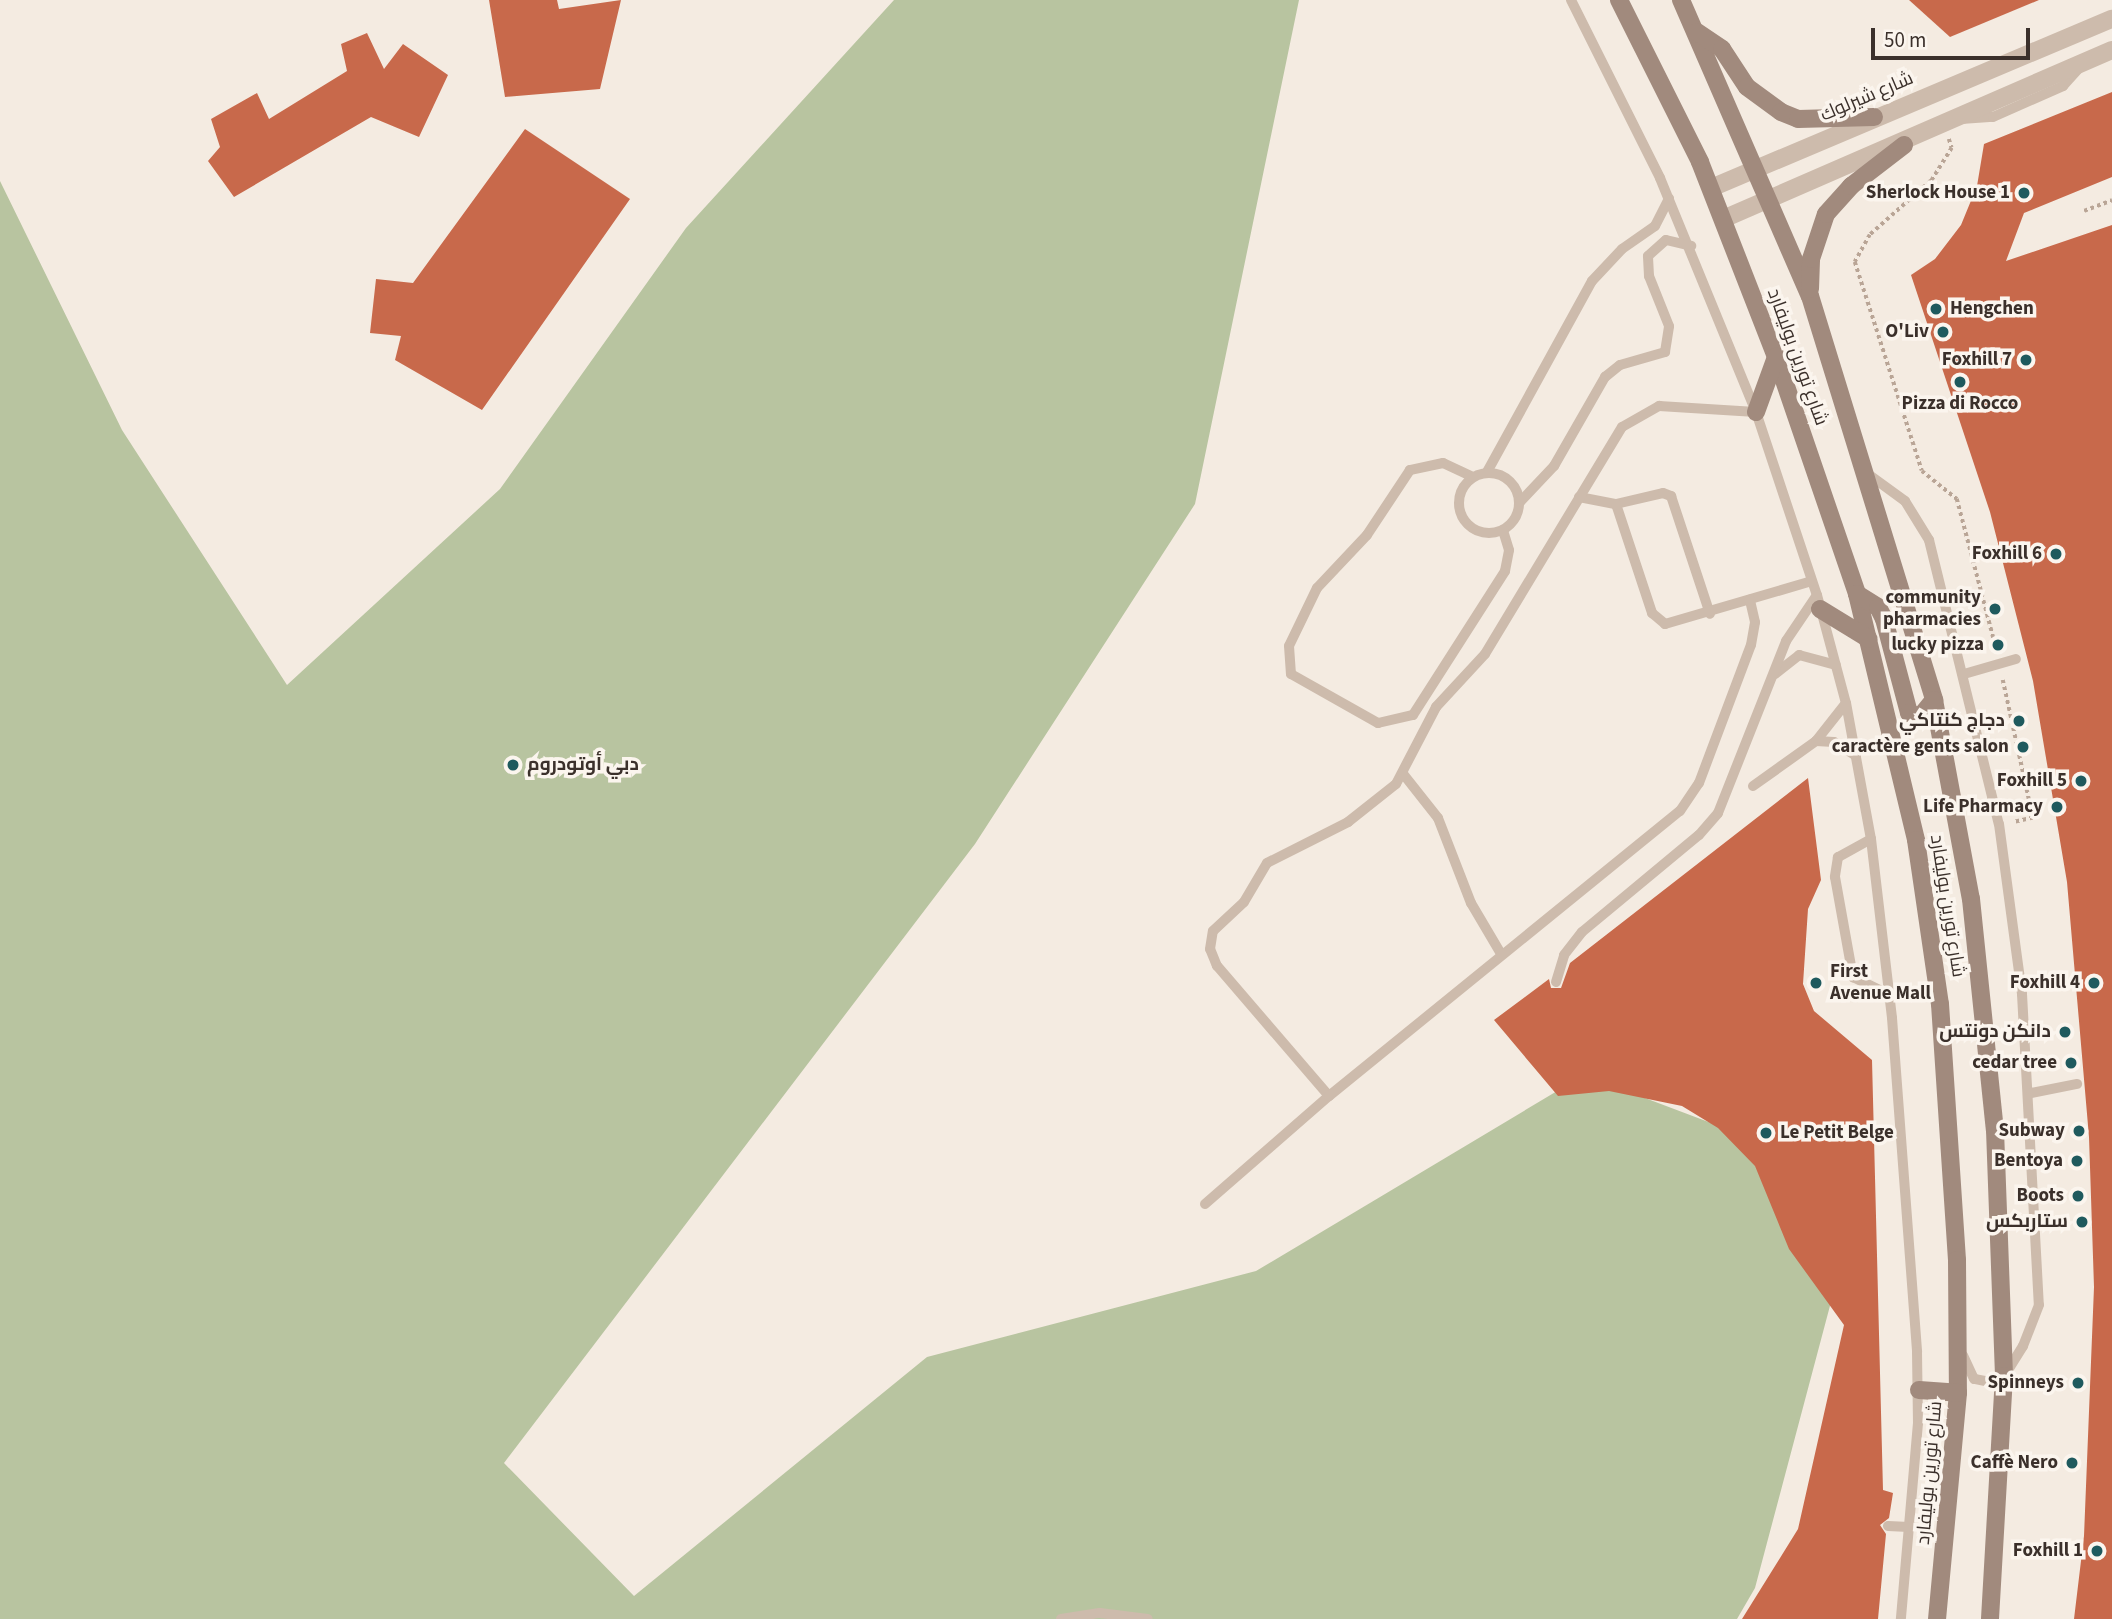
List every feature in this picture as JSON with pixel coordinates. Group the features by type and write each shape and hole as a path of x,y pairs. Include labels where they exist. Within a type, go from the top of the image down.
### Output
{"main road":[{"name":"شارع تورين بوليفارد","path":"1619,0 1711,188 1776,357 1857,594 1916,840 1933,948 1954,1169 1958,1393 1937,1619"},
{"name":"شارع تورين بوليفارد","path":"1681,0 1757,168 1810,296 1868,474 1934,700 1979,971 1995,1130 2004,1376 1990,1619"},
{"path":"1697,32 1722,48 1747,87 1782,112 1798,119 1874,117"},
{"path":"1810,296 1811,259 1826,214 1851,186 1904,145"},
{"path":"1756,412 1776,357"},
{"path":"1857,594 1878,607 1884,619 1909,713 1920,717 1934,700"},
{"path":"1819,602 1869,639"},
{"path":"1919,1390 1958,1393"}],"street":[{"name":"شارع شيرلوك","path":"1711,188 2072,33 2112,19"},
{"path":"2072,33 2083,63"},
{"path":"1723,219 1904,145 2112,50"}],"lane":[{"path":"1571,0 1691,246 1756,412 1819,602 1846,704 1871,839 1890,995 1919,1390 1901,1619"},
{"path":"1952,121 1985,120 2063,86 2083,63"},
{"path":"1487,472 1592,281 1661,218 1669,198"},
{"path":"1520,502 1510,481 1487,472 1473,477 1459,498 1465,522 1478,532 1503,530 1515,519 1520,502 1553,466 1605,377 1620,365 1658,357 1670,344 1669,326 1648,276 1648,256 1635,239"},
{"path":"1648,256 1666,240 1691,246"},
{"path":"1329,1096 1217,966 1210,940 1217,925 1244,902 1267,863 1348,822 1404,775 1436,708 1478,664 1613,438 1644,411 1659,405 1756,412"},
{"path":"1473,477 1443,463 1410,470 1376,525 1317,588 1289,646 1291,674 1378,723 1413,715 1505,571 1509,550 1503,530"},
{"path":"1868,474 1894,491 1923,526 1964,674 1999,824 2031,1093 2041,1291 2036,1319 2004,1376 1990,1382 1974,1379 1956,1336"},
{"path":"1579,497 1616,504 1663,493 1671,496 1710,614"},
{"path":"1616,504 1655,618 1671,625 1812,580"},
{"path":"1205,1204 1329,1096 1501,954 1669,822 1690,797 1751,645 1755,622 1750,600"},
{"path":"1556,982 1564,955 1582,932 1709,825 1791,633 1819,602"},
{"path":"1773,676 1799,655 1836,665"},
{"path":"1964,674 2016,659"},
{"path":"1753,786 1816,741 1846,704"},
{"path":"1816,741 1842,746 1856,756"},
{"path":"1404,775 1438,818 1471,903 1501,954"},
{"path":"1871,839 1838,858 1835,877 1853,977 1890,995"},
{"path":"2031,1093 2077,1084"},
{"path":"1888,1526 1909,1527"},
{"path":"1061,1619 1100,1613 1148,1619"}],"path":[{"path":"1952,121 1952,148 1931,181 1870,235 1855,262 1922,471 1957,499 2000,664 2033,818 1999,824"},
{"path":"2084,211 2112,200"}],"green space":[{"name":"دبي أوتودروم","path":"894,0 1299,0 1195,504 975,844 504,1463 634,1596 927,1357 1256,1271 1584,1075 1743,1135 1831,1302 1755,1588 1737,1619 0,1619 0,181 122,430 287,685 500,489 686,228"}],"building":[{"path":"489,0 557,0 559,9 621,0 600,89 505,97"},
{"path":"1909,0 2039,0 1950,37"},
{"path":"367,33 384,69 403,44 448,75 419,137 371,117 234,197 208,161 220,147 211,119 257,93 269,119 347,71 341,44"},
{"path":"2112,92 2112,177 2024,213 2006,261 2112,225 2112,1619 2074,1619 2084,1536 2094,1287 2089,1137 2067,882 2033,681 1990,512 1911,275 1935,259 1961,225 1977,186 1984,144"},
{"path":"525,129 630,199 482,410 395,360 401,336 370,333 376,279 413,283"},
{"path":"1808,778 1821,880 1808,909 1803,984 1814,1011 1872,1060 1883,1490 1893,1493 1889,1518 1880,1525 1886,1534 1878,1619 1742,1619 1798,1529 1844,1325 1789,1249 1755,1166 1718,1128 1682,1106 1609,1091 1558,1096 1494,1020 1549,979 1551,988 1561,988 1570,963"}],"place":[{"name":"Sherlock House 1","path":"2024,193"},
{"name":"Hengchen","path":"1936,309"},
{"name":"O'Liv","path":"1943,332"},
{"name":"Foxhill 7","path":"2026,360"},
{"name":"Pizza di Rocco","path":"1960,382"},
{"name":"Foxhill 6","path":"2056,554"},
{"name":"community pharmacies","path":"1995,609"},
{"name":"lucky pizza","path":"1998,645"},
{"name":"دجاج كنتاكي","path":"2019,721"},
{"name":"caractère gents salon","path":"2023,747"},
{"name":"دبي أوتودروم","path":"513,765"},
{"name":"Foxhill 5","path":"2081,781"},
{"name":"Life Pharmacy","path":"2057,807"},
{"name":"First Avenue Mall","path":"1816,983"},
{"name":"Foxhill 4","path":"2094,983"},
{"name":"دانكن دونتس","path":"2065,1032"},
{"name":"cedar tree","path":"2071,1063"},
{"name":"Subway","path":"2079,1131"},
{"name":"Le Petit Belge","path":"1766,1133"},
{"name":"Bentoya","path":"2077,1161"},
{"name":"Boots","path":"2078,1196"},
{"name":"ستاربكس","path":"2082,1222"},
{"name":"Spinneys","path":"2078,1383"},
{"name":"Caffè Nero","path":"2072,1463"},
{"name":"Foxhill 1","path":"2097,1551"}]}
